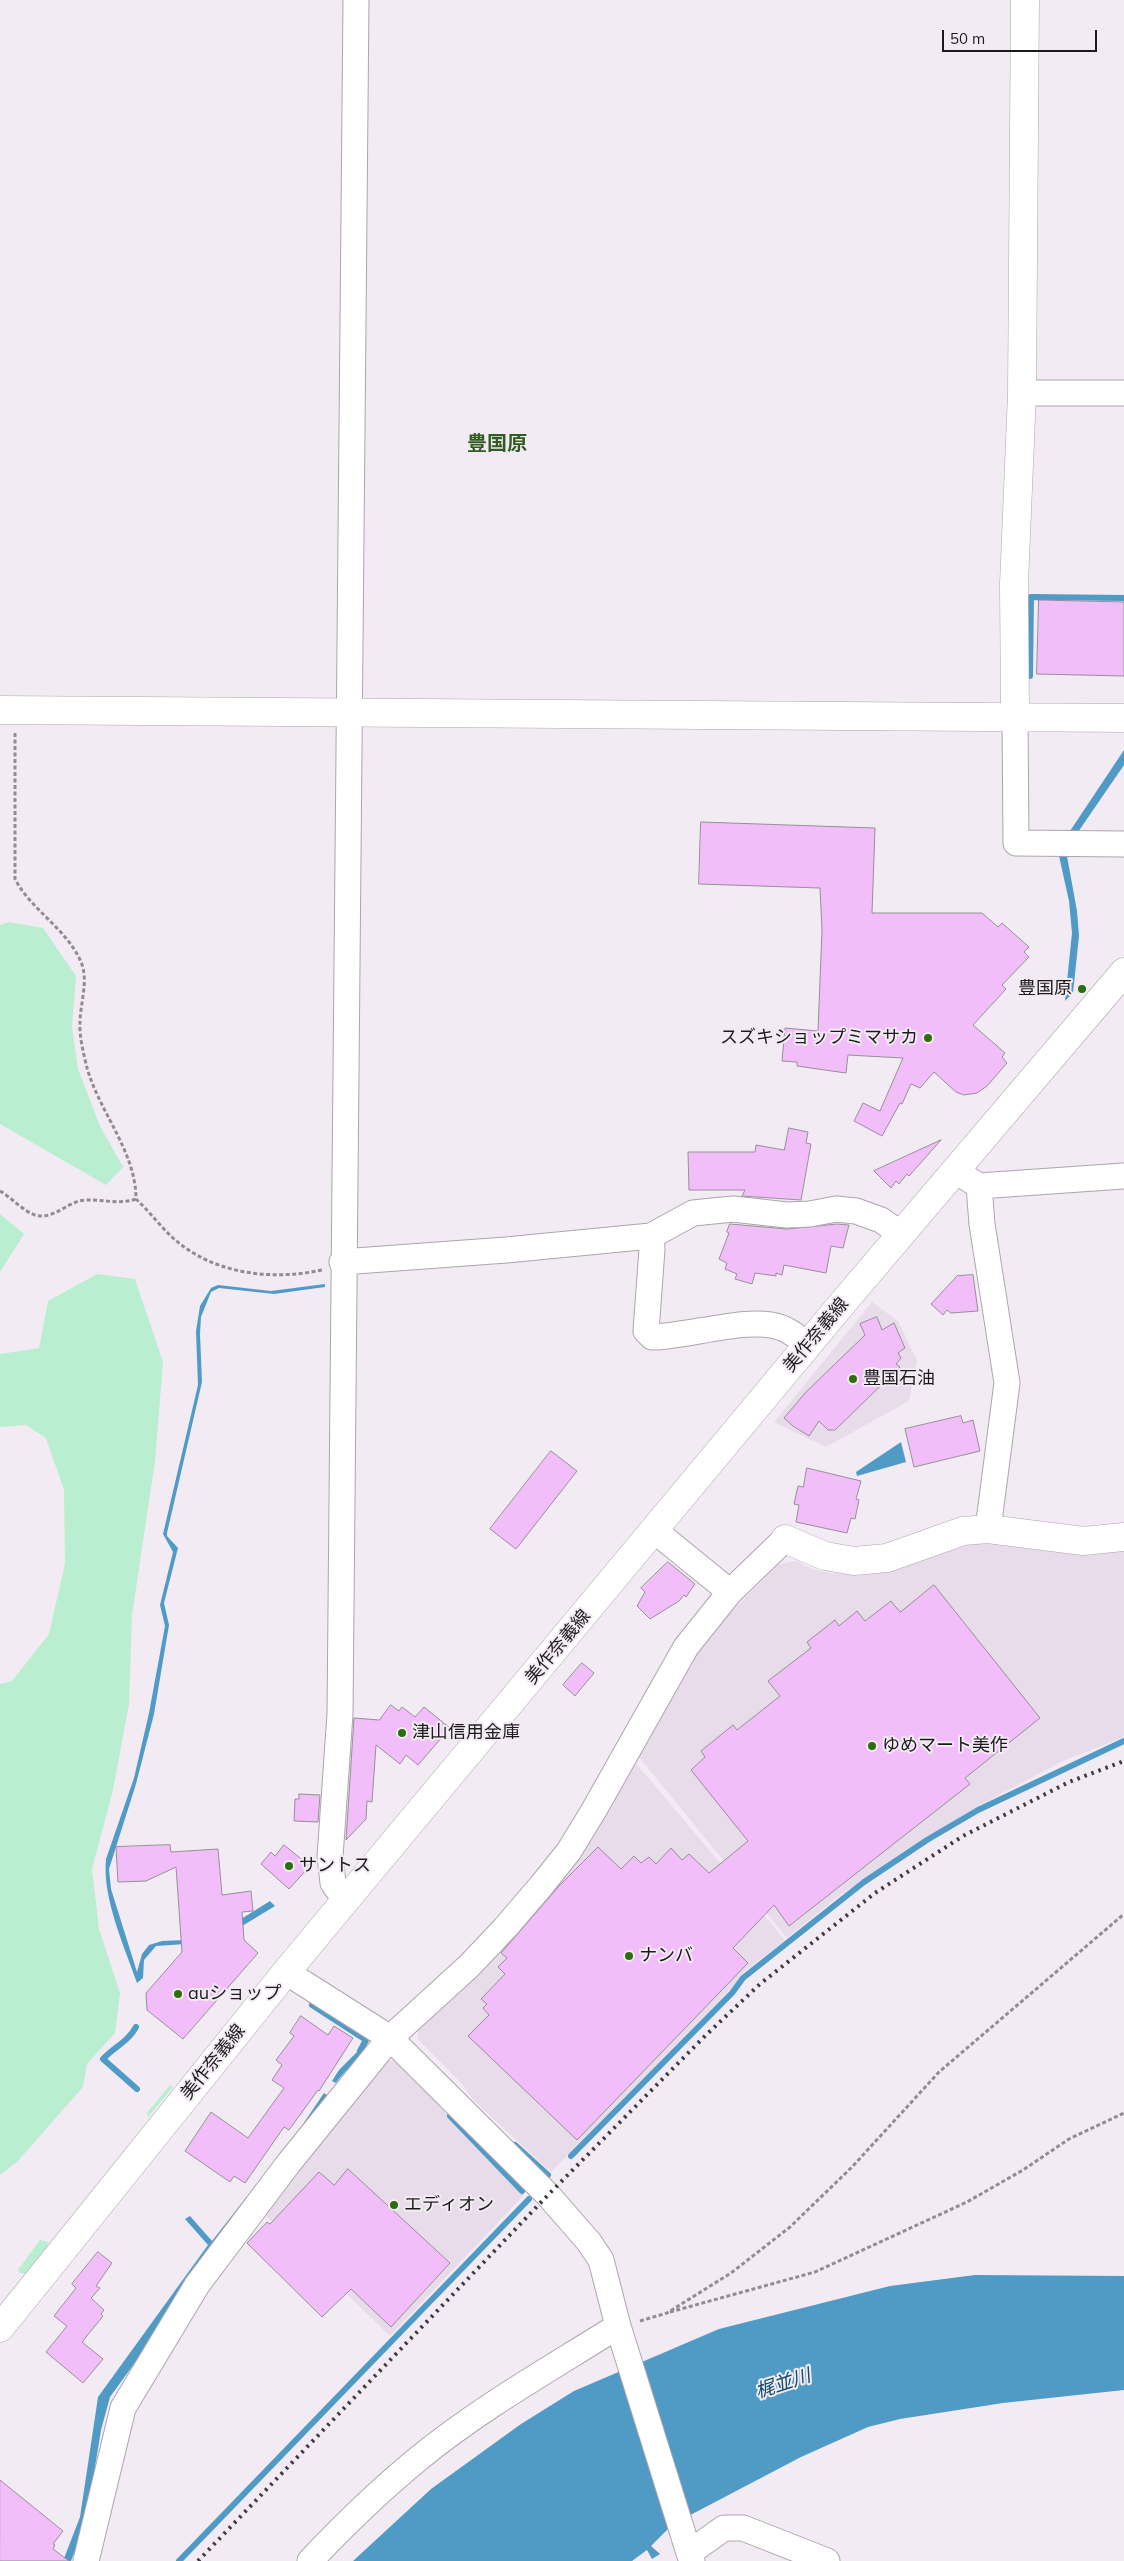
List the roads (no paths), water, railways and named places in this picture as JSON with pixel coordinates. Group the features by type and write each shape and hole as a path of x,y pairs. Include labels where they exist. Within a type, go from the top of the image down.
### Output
{"street":[{"path":"346,1901 333,1883 330,1857 340,1714 342,1262 356,0"},
{"path":"1025,0 1022,393 1014,584 1016,843 1124,844"},
{"path":"1022,393 1124,393"},
{"path":"7,720 349,714 672,714 1124,718"},
{"name":"美作奈義線","path":"0,2328 286,1972 655,1531 808,1344 1124,972"},
{"path":"955,1170 979,1186 1124,1176"},
{"path":"979,1186 982,1224 1007,1383 988,1529"},
{"path":"342,1262 506,1250 651,1236 693,1213 733,1209 788,1214 810,1214 836,1210 856,1211 881,1220 901,1234"},
{"path":"651,1236 652,1249 646,1331 652,1337 669,1337 754,1324 782,1327 808,1344"},
{"path":"86,2561 123,2408 197,2285 288,2164 390,2038 469,1966 505,1928 569,1850 686,1647 730,1592 785,1539 825,1556 854,1561 887,1558 963,1531 988,1529 1083,1541 1124,1536"},
{"path":"655,1531 730,1592"},
{"path":"286,1972 390,2038 548,2195 589,2242 601,2260 620,2332 689,2553 724,2528 743,2528 827,2561"},
{"path":"310,2561 362,2506 419,2458 489,2407 620,2332"}],"water":[{"path":"1124,750 1124,765 1076,835 1067,856 1077,911 1079,936 1073,993 1065,1001 1072,933 1069,901 1059,856 1068,834"},
{"path":"325,1284 325,1287 274,1294 219,1288 211,1292 201,1317 202,1382 167,1533 167,1536 178,1548 164,1603 169,1625 154,1714 136,1784 109,1869 111,1889 137,1972 142,1954 149,1945 162,1941 209,1939 270,1901 275,1906 216,1942 156,1946 144,1960 143,1978 137,1983 120,1938 107,1889 106,1859 134,1778 149,1713 165,1626 160,1605 173,1552 163,1534 198,1385 196,1331 200,1306 211,1288 218,1285 271,1291"},
{"path":"901,1442 906,1462 857,1476 856,1472"},
{"path":"366,2043 358,2059 336,2083 332,2081 339,2070"},
{"path":"324,2093 328,2096 110,2397 101,2430 86,2522 71,2561 63,2561 80,2517 98,2397 208,2245 185,2219 190,2216 212,2241 299,2130"},
{"name":"梶並川","path":"975,2275 1124,2276 1124,2390 1003,2403 900,2419 868,2427 801,2457 673,2524 651,2546 660,2554 652,2559 647,2550 632,2561 353,2561 431,2489 521,2424 574,2391 719,2329 890,2286"}],"waterway":[{"path":"1030,676 1031,597 1124,598"},
{"path":"571,2156 732,1993 743,1978 864,1882 927,1840 978,1810 1124,1741"},
{"path":"312,2005 366,2040 360,2051"},
{"path":"136,2027 125,2041 103,2059 137,2089"},
{"path":"450,2116 522,2191"},
{"path":"515,2145 548,2175"},
{"path":"179,2561 529,2199"}],"railway":[{"path":"198,2561 548,2195 706,2035 760,1984 875,1893 963,1836 1069,1782 1124,1761"}],"place":[{"name":"豊国原","path":"1082,989"},
{"name":"スズキショップミマサカ","path":"928,1038"},
{"name":"豊国石油","path":"853,1379"},
{"name":"津山信用金庫","path":"402,1733"},
{"name":"ゆめマート美作","path":"872,1746"},
{"name":"サントス","path":"289,1866"},
{"name":"ナンバ","path":"629,1956"},
{"name":"auショップ","path":"178,1994"},
{"name":"エディオン","path":"394,2205"}],"district":[{"name":"豊国原","path":"497,444"}]}
